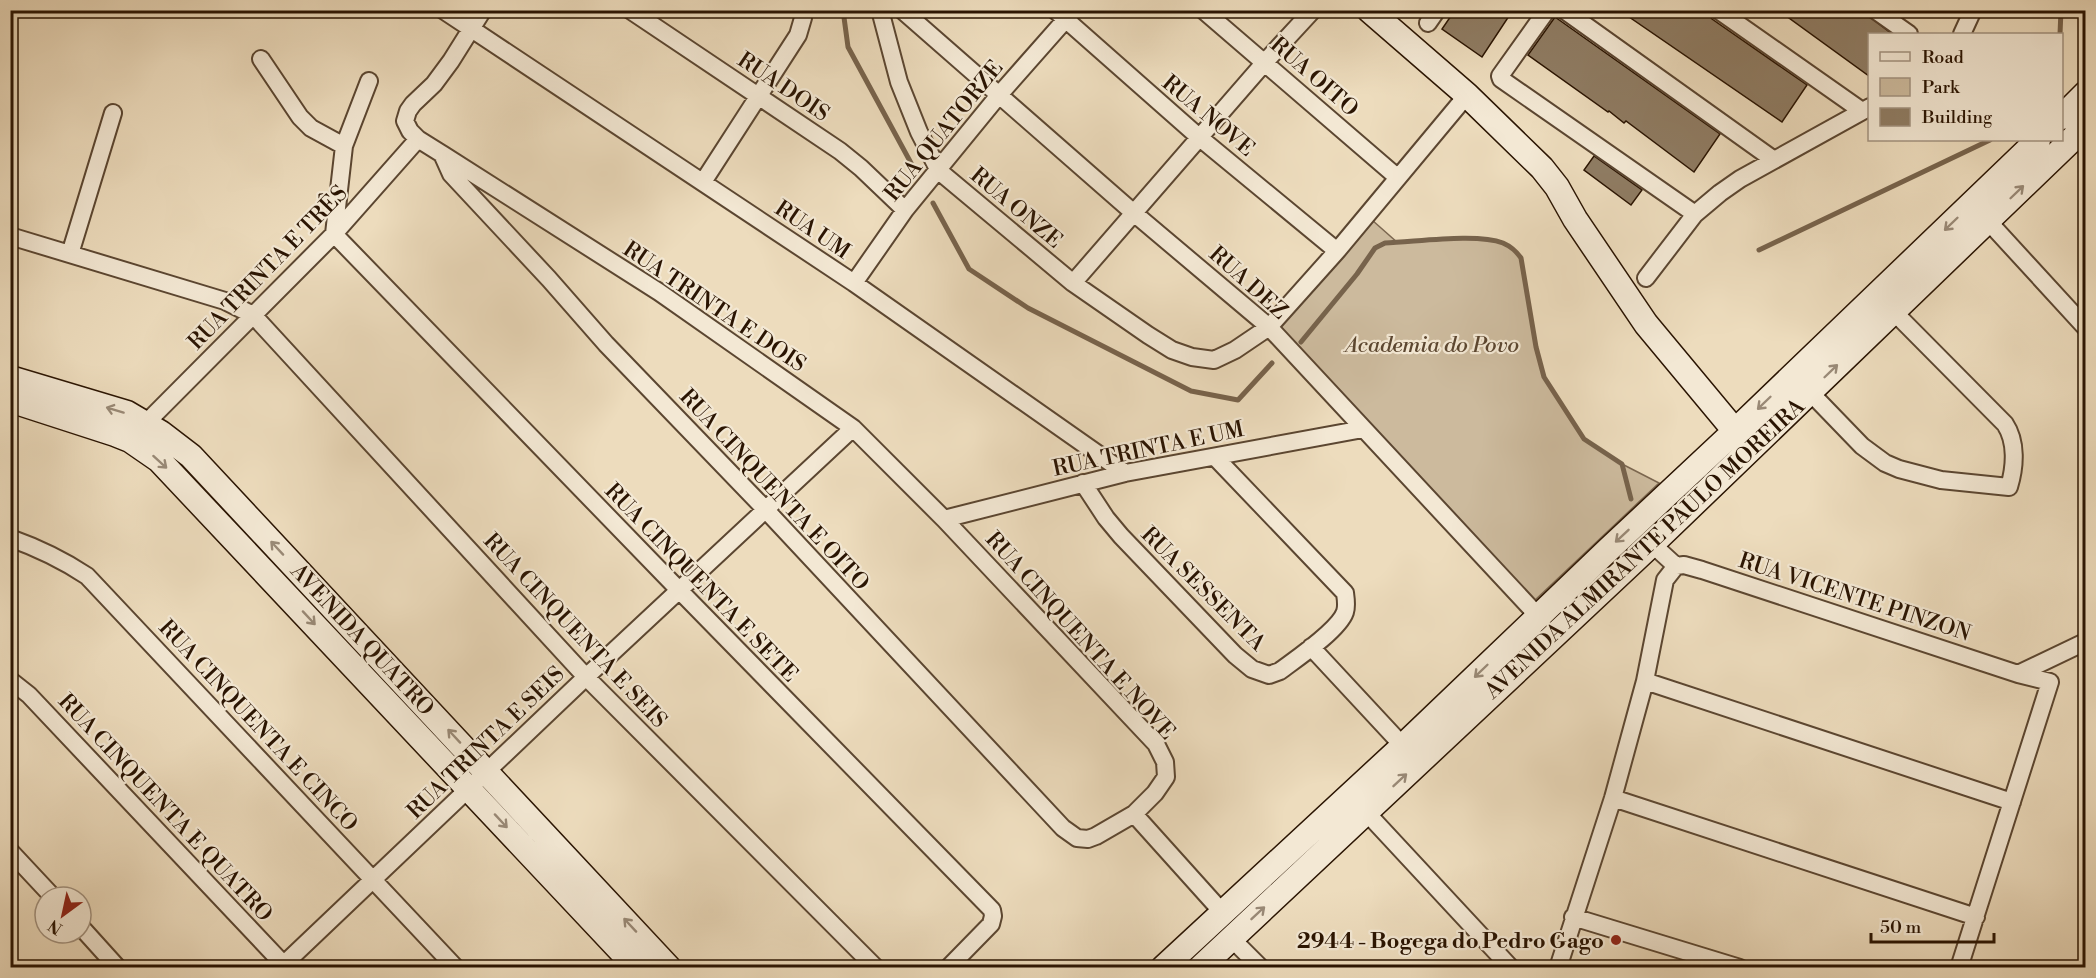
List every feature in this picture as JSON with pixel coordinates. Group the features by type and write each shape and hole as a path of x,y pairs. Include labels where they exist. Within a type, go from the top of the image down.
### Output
{"main road":[{"path":"1369,10 1467,95 1542,168 1646,324 1735,431"},
{"path":"2063,115 2085,93"},
{"name":"AVENIDA ALMIRANTE PAULO MOREIRA","path":"1163,968 1403,747 1735,431 1893,311 1987,220 2082,138"},
{"name":"AVENIDA ALMIRANTE PAULO MOREIRA","path":"1200,968 1652,544 1801,383 2037,141"},
{"name":"AVENIDA QUATRO","path":"10,378 127,413 146,423 190,456 488,771 669,968"},
{"name":"AVENIDA QUATRO","path":"10,400 130,440 159,460 637,968"}],"street":[{"name":"RUA UM","path":"443,10 854,283 1125,473"},
{"path":"470,29 483,10"},
{"name":"RUA DOIS","path":"630,10 840,151 905,210"},
{"path":"703,182 798,35 803,10"},
{"name":"RUA ONZE","path":"880,10 899,82 918,132 939,171 1073,283 1172,350 1192,357 1214,360 1235,350 1269,327"},
{"name":"RUA DEZ","path":"902,10 1135,214 1269,327 1539,616"},
{"name":"RUA OITO","path":"1203,10 1397,177"},
{"path":"1073,283 1313,10"},
{"path":"1547,10 1500,76 1501,79 1695,214"},
{"path":"1564,10 1773,160"},
{"path":"1646,278 1695,214 1740,179 1866,109 1718,10"},
{"path":"1875,10 1908,33"},
{"path":"1962,33 1973,10"},
{"name":"RUA QUATORZE","path":"854,283 905,210 939,171 1064,14"},
{"name":"RUA NOVE","path":"1064,14 1200,138 1336,252"},
{"name":"RUA CINQUENTA E OITO","path":"470,29 464,43 434,84 408,111 405,121 410,131 418,139 442,154 451,174 606,344 765,509 1063,828 1077,838 1088,839 1134,814"},
{"path":"261,59 300,117 311,128 344,146"},
{"path":"334,234 344,146 369,81"},
{"path":"1269,327 1336,252 1467,95"},
{"path":"70,254 113,113"},
{"name":"RUA TRINTA E TRÊS","path":"146,423 334,234 418,139"},
{"name":"RUA TRINTA E DOIS","path":"442,154 659,292 853,428 944,519"},
{"path":"1987,220 2085,328"},
{"name":"RUA CINQUENTA E SETE","path":"334,234 992,910 991,924 953,966"},
{"path":"10,236 225,301 253,315"},
{"path":"1801,383 1862,446 1885,463 1908,472 1941,480 2009,487 2014,460 2011,432 1893,311"},
{"name":"RUA CINQUENTA E SEIS","path":"253,315 586,677 876,968"},
{"name":"RUA TRINTA E SEIS","path":"284,966 586,677 853,428"},
{"name":"RUA TRINTA E UM","path":"944,519 1125,473 1363,429"},
{"name":"RUA SESSENTA","path":"1083,483 1121,536 1252,669 1269,675 1280,671 1337,625 1344,614 1345,593 1215,457"},
{"name":"RUA CINQUENTA E NOVE","path":"944,519 1156,744 1165,762 1166,777 1155,793 1134,814"},
{"name":"RUA CINQUENTA E CINCO","path":"10,538 63,560 87,576 456,968"},
{"path":"1558,968 1613,798 1645,681 1663,589 1670,572 1676,566 1652,544"},
{"name":"RUA VICENTE PINZON","path":"1676,566 1684,565 1702,570 2018,674 2050,682 2012,802"},
{"path":"2018,674 2085,642"},
{"path":"1311,647 1403,747"},
{"name":"RUA CINQUENTA E QUATRO","path":"10,680 29,695 284,966"},
{"path":"1645,681 2012,802 1959,968"},
{"path":"1613,798 1976,916"},
{"path":"1366,812 1511,968"},
{"path":"1134,814 1223,913"},
{"path":"10,850 42,885"},
{"path":"1573,917 1740,968"},
{"path":"1231,938 1261,968"},
{"path":"93,940 118,968"}],"green space":[{"name":"Academia do Povo","path":"1372,220 1398,243 1473,239 1501,243 1512,248 1521,258 1536,347 1544,377 1558,400 1584,439 1622,464 1659,483 1533,602 1276,328"}],"building":[{"path":"1455,10 1513,10 1482,57 1442,29"},
{"path":"1619,10 1705,10 1712,19 1807,85 1782,122"},
{"path":"1778,10 1861,10 1891,33 1868,33 1868,75"},
{"path":"1555,17 1720,134 1694,172 1626,121 1624,123 1528,55"},
{"path":"1594,156 1642,190 1631,205 1584,170"}],"waterway":[{"path":"843,10 848,47 911,163"},
{"path":"2060,33 2061,10"},
{"path":"1759,250 1988,141"},
{"path":"933,203 969,269 1028,308 1191,391 1238,400 1272,363"},
{"path":"1301,342 1357,274 1375,248 1385,243 1462,238 1503,243 1514,249 1521,258 1536,347 1544,377 1584,439 1622,464 1631,499"}],"place":[{"name":"2944 - Bogega do Pedro Gago","path":"1616,940"}]}
